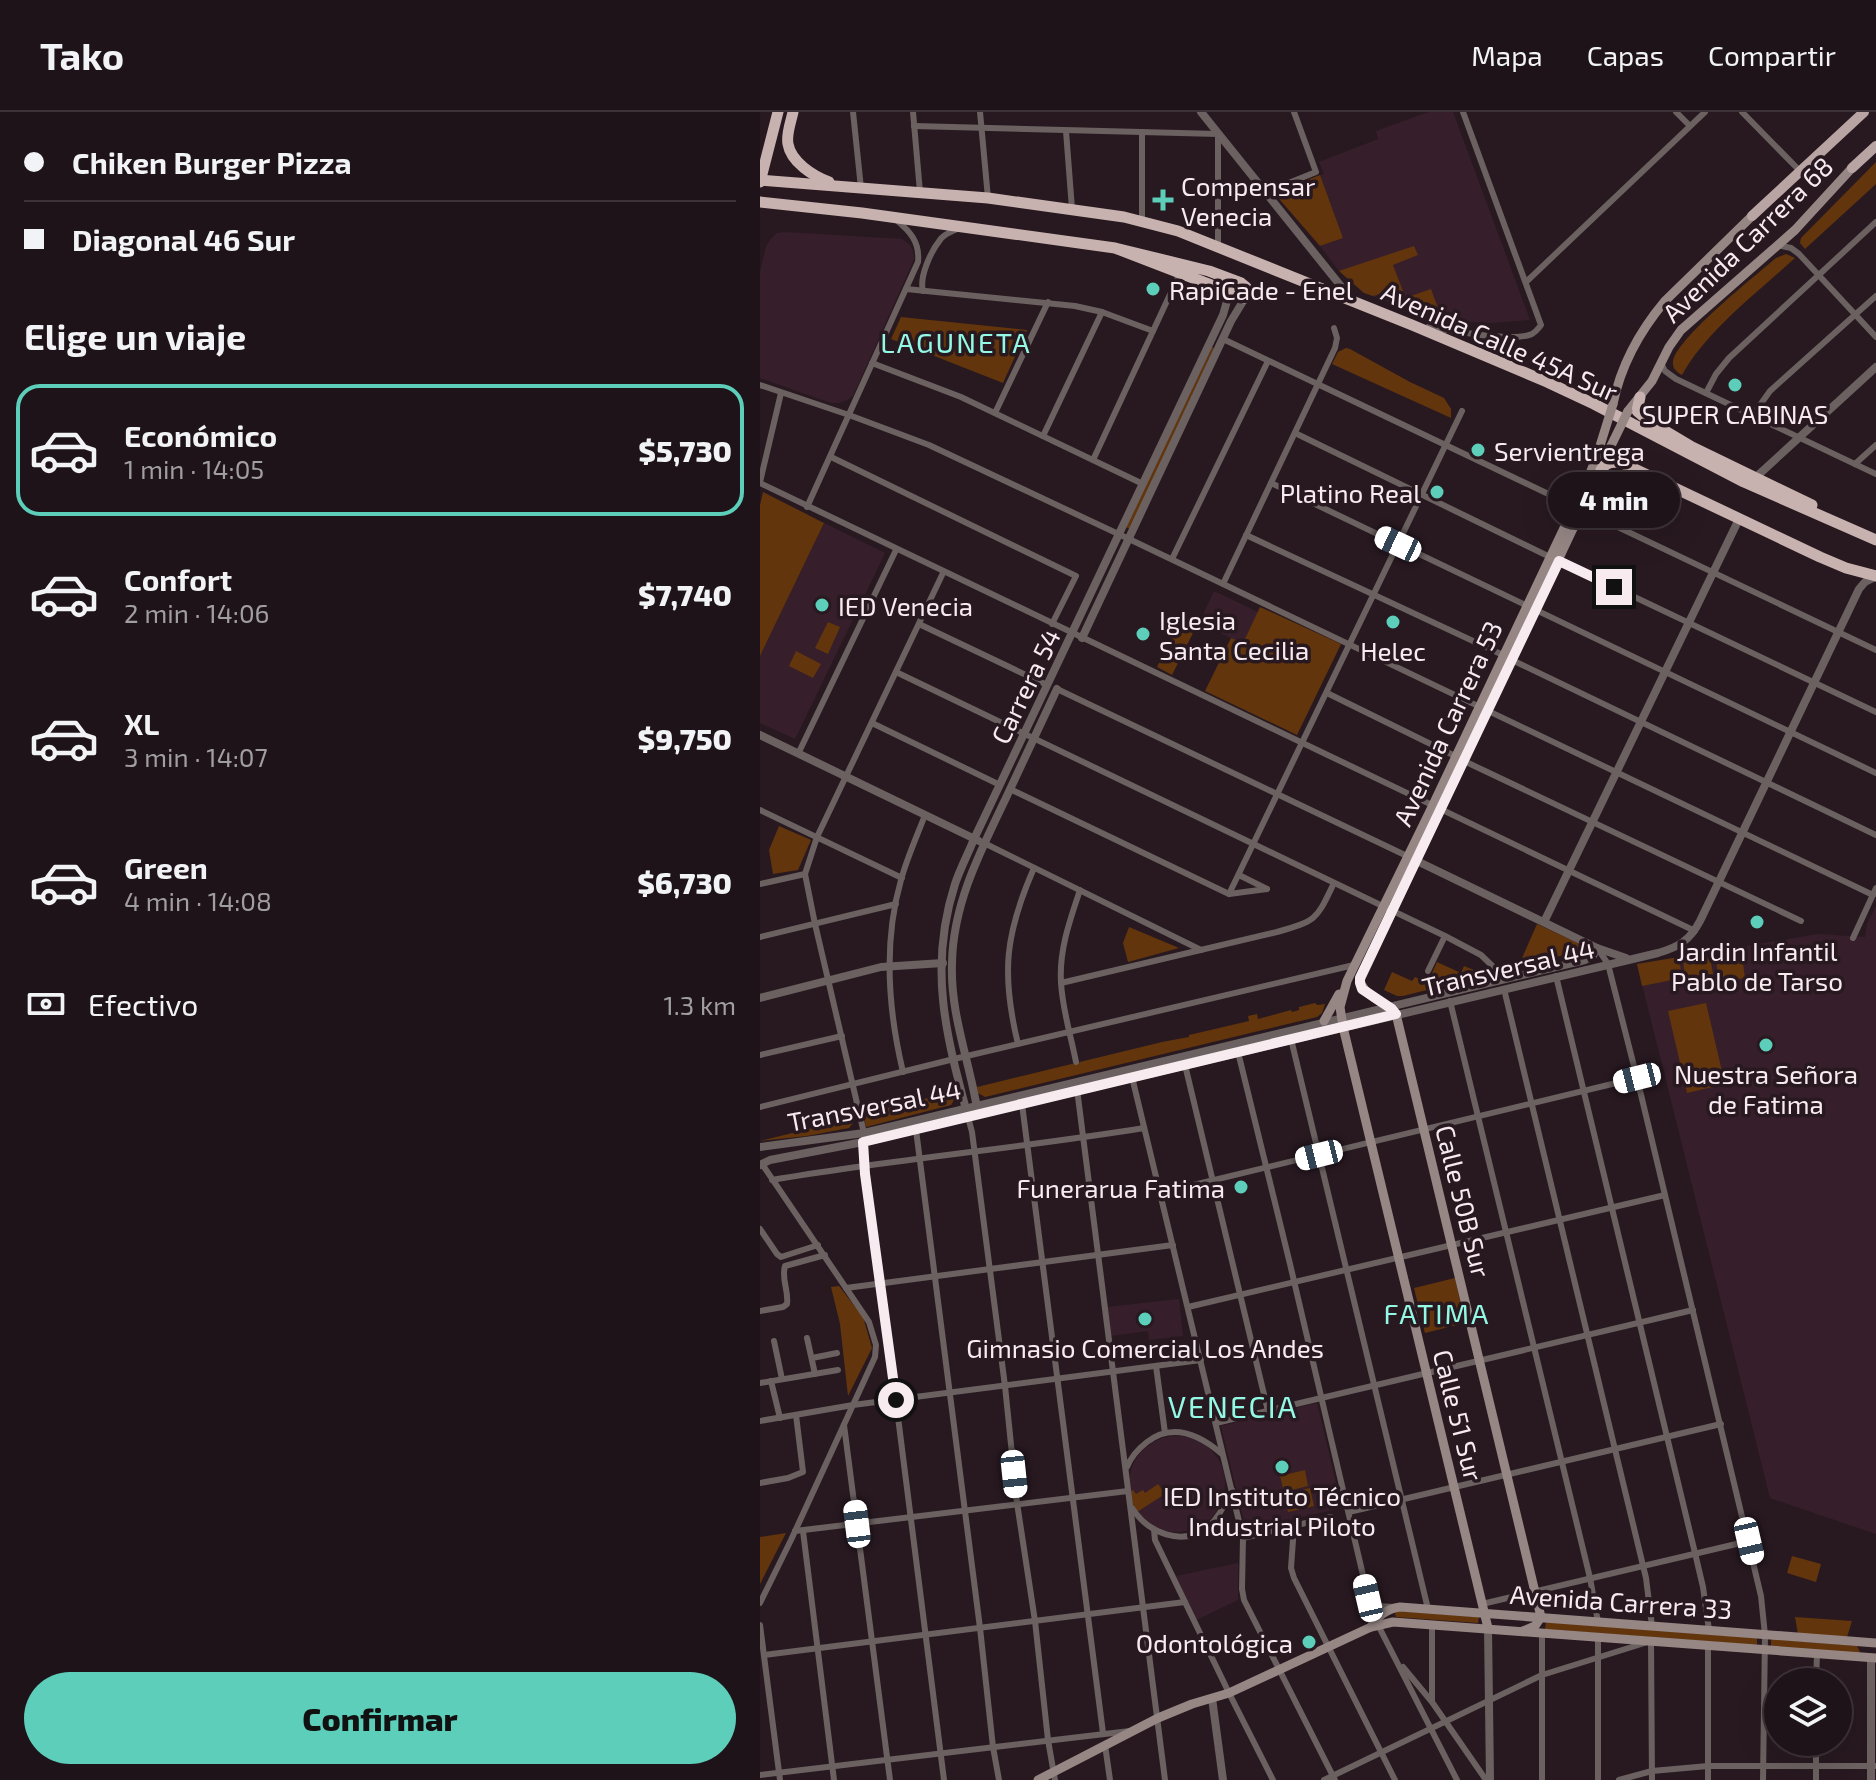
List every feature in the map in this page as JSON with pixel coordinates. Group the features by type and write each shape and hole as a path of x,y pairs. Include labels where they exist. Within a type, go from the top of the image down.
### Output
{"highway":[{"path":"760,181 778,112"},
{"path":"793,112 787,140 794,157 815,176 844,187"},
{"name":"Avenida Calle 45A Sur","path":"760,181 988,198 1142,221 1178,231 1412,325 1594,404 1744,482 1876,540"},
{"path":"760,202 1115,248 1209,271 1241,283 1246,287 1246,296 1115,248"},
{"path":"1640,397 1637,411 1643,418 1692,447 1820,509 1876,540"},
{"path":"1601,470 1610,463 1622,463 1834,563 1876,576"}],"main road":[{"name":"Avenida Carrera 68","path":"1603,451 1622,369 1648,323 1665,301 1752,216 1864,112"},
{"name":"Avenida Carrera 68","path":"1603,451 1628,411 1652,381 1674,338 1690,320 1795,230 1876,146"},
{"name":"Avenida Carrera 53","path":"1342,1022 1341,1001 1354,965 1388,908 1578,509 1601,470 1603,451"},
{"name":"Avenida Carrera 53","path":"1578,509 1591,471 1603,451"},
{"name":"Avenida Carrera 53","path":"1388,908 1360,980 1365,991 1393,1011"},
{"path":"1324,1021 1347,981"},
{"name":"Calle 50B Sur","path":"1393,1011 1541,1617"},
{"name":"Calle 51 Sur","path":"1342,1022 1488,1628"},
{"name":"Avenida Carrera 33","path":"1374,1625 1385,1612 1400,1607 1483,1608 1541,1617 1876,1643"},
{"path":"1523,1631 1535,1626 1541,1617"},
{"name":"Avenida Carrera 33","path":"1038,1780 1054,1776 1105,1745 1157,1719 1229,1693 1374,1625 1393,1622 1874,1658"},
{"path":"1861,1642 1874,1658"}],"street":[{"path":"853,112 861,188"},
{"path":"913,112 920,192"},
{"path":"980,112 988,198"},
{"path":"1201,112 1353,301"},
{"path":"1266,192 1316,172 1294,112"},
{"path":"1412,325 1519,337 1538,330 1541,323 1463,112"},
{"path":"1676,112 1690,126"},
{"path":"1526,282 1705,112"},
{"path":"1742,112 1800,171"},
{"path":"914,126 1218,134"},
{"path":"1066,131 1072,209"},
{"path":"1142,132 1142,221"},
{"path":"1218,134 1218,247"},
{"path":"807,507 918,262 919,252 912,235 894,217"},
{"path":"1706,393 1729,358 1876,222"},
{"path":"923,291 922,276 938,243 946,234 961,227"},
{"path":"1777,245 1795,250 1876,337"},
{"path":"1093,460 1180,273"},
{"path":"906,289 1075,306 1102,312 1153,331"},
{"name":"Carrera 54","path":"969,1113 944,1017 941,989 941,963 956,881 1226,307 1223,290"},
{"name":"Carrera 54","path":"1082,638 1246,296"},
{"path":"1753,415 1770,391 1876,296"},
{"path":"995,413 1048,302"},
{"path":"1043,436 1102,312"},
{"path":"1223,584 1336,345 1334,328"},
{"path":"1223,339 1876,650"},
{"path":"1172,559 1268,361"},
{"path":"872,363 947,391 1143,484"},
{"path":"1661,363 1670,376 1876,474"},
{"path":"1755,478 1876,367"},
{"path":"760,385 929,445 1743,833 1874,892 1853,938"},
{"path":"781,393 760,483 1695,931 1859,589 1876,576"},
{"path":"1229,894 1462,411"},
{"path":"1167,433 1173,445"},
{"path":"1295,433 1876,712"},
{"path":"1855,464 1876,445"},
{"path":"831,457 1076,576 1052,624"},
{"path":"1271,483 1876,773"},
{"path":"1544,922 1739,519"},
{"path":"1246,535 1876,835"},
{"path":"798,754 896,550"},
{"path":"943,573 817,837 805,874 864,1138 864,1165 944,1780"},
{"path":"919,624 1047,685"},
{"path":"896,672 1445,936 1481,955 1505,984 1643,1566 1652,1626"},
{"path":"1057,689 1597,948 1629,959"},
{"name":"Carrera 54","path":"977,1105 956,1016 952,963 954,939 962,900 984,843 1057,689"},
{"path":"1327,693 1801,921"},
{"path":"872,723 1000,785"},
{"path":"760,735 1201,950"},
{"path":"1010,789 1229,894 1267,889 1239,875"},
{"path":"760,810 902,878"},
{"path":"903,1072 893,1026 889,966 902,878 925,815"},
{"path":"1018,1044 1009,1009 1010,936 1019,901 1034,868"},
{"path":"760,884 805,874"},
{"path":"1061,983 1308,923 1320,911 1334,883"},
{"path":"1076,1062 1061,983 1062,953 1080,890"},
{"path":"760,937 896,904"},
{"name":"Transversal 44","path":"760,1147 916,1130 969,1113 977,1105 1132,1077 1291,1039 1342,1022 1658,953 1679,946 1695,931"},
{"path":"1428,971 1445,936"},
{"path":"1597,948 1608,964 1637,1078 1761,1596 1765,1635 1763,1780"},
{"name":"Transversal 44","path":"1393,1011 1450,1001 1585,960 1593,956 1597,948"},
{"path":"760,998 889,966 952,963"},
{"path":"760,1107 1354,965"},
{"path":"1556,976 1703,1587 1709,1630"},
{"path":"1450,1001 1590,1578 1598,1622"},
{"name":"Transversal 44","path":"761,1164 969,1113 1022,1104 1076,1086 1324,1021 1342,1022"},
{"path":"760,1055 842,1036"},
{"path":"1291,1039 1428,1609"},
{"path":"1238,1052 1374,1625 1397,1661 1457,1780"},
{"path":"1185,1065 1268,1411"},
{"path":"1132,1077 1243,1538 1242,1594 1334,1778"},
{"path":"1160,1193 1637,1078"},
{"path":"1076,1086 1165,1780"},
{"path":"1022,1104 1103,1733"},
{"path":"969,1113 1054,1776"},
{"path":"772,1180 1144,1128"},
{"path":"916,1130 999,1780"},
{"path":"760,1603 799,1531 875,1357 876,1345 869,1322 761,1164"},
{"path":"1188,1307 1665,1195"},
{"path":"760,1229 781,1257 818,1245"},
{"path":"846,1288 1173,1245"},
{"path":"760,1311 787,1304 783,1274 785,1266 825,1255"},
{"path":"1216,1423 1693,1310"},
{"path":"807,1338 815,1374"},
{"path":"774,1341 782,1379"},
{"path":"876,1345 889,1344"},
{"path":"812,1358 837,1353"},
{"path":"760,1421 853,1405 1201,1360"},
{"path":"1156,1366 1165,1433"},
{"path":"760,1383 838,1370"},
{"path":"771,1381 780,1418"},
{"path":"760,1483 803,1472 796,1415"},
{"path":"1349,1512 1721,1424"},
{"path":"844,1425 890,1780"},
{"path":"1125,1470 1141,1447 1165,1433 1194,1435 1224,1455"},
{"path":"1129,1503 1141,1520 1154,1530 1177,1536 1208,1527 1232,1490"},
{"path":"799,1531 1128,1491"},
{"path":"1243,1538 1331,1517"},
{"path":"1294,1526 1292,1572 1395,1780"},
{"path":"1154,1530 1155,1540 1273,1780"},
{"path":"799,1531 818,1648 834,1780"},
{"path":"1483,1608 1535,1591 1749,1541"},
{"path":"1369,1601 1375,1606 1400,1607"},
{"path":"764,1655 1185,1602"},
{"path":"760,1625 779,1776"},
{"path":"1432,1625 1432,1702"},
{"name":"Calle 51 Sur","path":"1488,1628 1488,1780"},
{"path":"1542,1633 1542,1780"},
{"path":"1598,1637 1598,1780"},
{"path":"1324,1780 1334,1778 1542,1675 1651,1641 1652,1780"},
{"path":"1708,1645 1708,1780"},
{"path":"1816,1668 1817,1654"},
{"path":"1871,1780 1874,1766 1874,1658"},
{"path":"1397,1661 1432,1702 1488,1780"},
{"path":"1212,1698 1223,1780"},
{"path":"760,1775 779,1776 887,1759 1134,1730"},
{"path":"1105,1745 1110,1780"},
{"path":"1816,1756 1816,1780"},
{"path":"1619,1780 1652,1771 1708,1766 1874,1766"}],"shaded area":[{"path":"1429,112 1453,112 1530,320 1466,322 1437,318 1391,303 1364,293 1339,271 1320,246 1343,238 1320,175 1324,174 1319,162 1378,139 1376,131"},
{"path":"1876,162 1876,184 1805,249 1800,243 1801,238"},
{"path":"1320,175 1343,238 1320,246 1274,193"},
{"path":"777,233 902,239 913,251 912,264 853,396 839,403 831,403 760,378 760,272 766,246"},
{"path":"1414,246 1418,255 1393,265 1403,291 1391,296 1364,293 1339,271"},
{"path":"1786,254 1795,258 1719,327 1692,358 1682,375 1676,371 1673,361 1688,337 1752,278 1776,258"},
{"path":"1431,289 1442,319 1391,303"},
{"path":"901,317 1027,330 1003,383 891,339"},
{"path":"1214,348 1130,529 1126,527"},
{"path":"1346,348 1444,398 1451,409 1451,418 1332,364 1338,352"},
{"path":"763,492 824,523 760,656 760,505"},
{"name":"IED Venecia","path":"824,523 885,553 795,739 760,723 760,656"},
{"path":"1214,591 1258,612 1243,644 1199,623"},
{"path":"1260,607 1341,644 1297,735 1205,691 1231,638 1243,643"},
{"path":"828,622 840,627 828,654 815,648"},
{"path":"1179,624 1194,631 1172,675 1157,667"},
{"path":"796,651 821,664 813,678 789,666"},
{"path":"779,826 811,840 798,870 773,874 769,850"},
{"path":"1876,906 1876,1534 1770,1498 1637,964 1818,934 1865,937 1867,924"},
{"path":"1537,924 1591,949 1519,965"},
{"path":"1129,927 1179,948 1128,962 1123,943"},
{"path":"1742,956 1745,978 1719,982 1716,960"},
{"path":"1679,957 1682,978 1642,986 1637,964"},
{"path":"1710,957 1713,974 1685,978 1683,960"},
{"path":"1437,962 1461,973 1464,966 1486,975 1403,996 1384,990 1392,972 1412,981 1415,977 1428,982"},
{"path":"1315,1003 1325,1004 1317,1017 985,1097 978,1093 977,1087 1189,1037 1249,1021 1248,1016 1257,1014 1258,1019 1292,1012"},
{"path":"1706,1003 1725,1084 1687,1093 1668,1011"},
{"path":"952,1092 954,1100 951,1105 866,1127 863,1114"},
{"path":"853,1118 849,1128 760,1141"},
{"path":"1455,1278 1465,1323 1425,1333 1414,1288"},
{"path":"839,1286 863,1317 872,1348 848,1396 840,1324 831,1287"},
{"name":"Gimnasio Comercial Los Andes","path":"1179,1299 1183,1336 1149,1340 1148,1331 1110,1336 1107,1307"},
{"name":"IED Instituto Técnico Industrial Piloto","path":"1317,1403 1342,1508 1246,1530 1221,1426"},
{"path":"1177,1436 1195,1440 1211,1450 1221,1466 1225,1484 1221,1502 1211,1518 1195,1528 1177,1532 1159,1528 1143,1518 1133,1502 1129,1484 1133,1466 1143,1450 1159,1440"},
{"path":"1305,1470 1308,1486 1284,1492 1280,1476"},
{"path":"1158,1484 1165,1494 1137,1512 1131,1491 1136,1494 1143,1490 1145,1493"},
{"path":"1310,1488 1314,1506 1288,1512 1284,1494"},
{"path":"786,1533 760,1584 760,1537"},
{"path":"1792,1556 1821,1564 1816,1582 1787,1573"},
{"path":"1238,1563 1238,1600 1196,1620 1176,1576"},
{"path":"1397,1611 1479,1617 1478,1623 1396,1617"},
{"path":"1795,1617 1852,1621 1847,1637 1798,1634"},
{"path":"1546,1622 1757,1638 1757,1645 1545,1629"},
{"path":"1771,1639 1857,1646 1861,1654 1771,1648"}],"place":[{"name":"Compensar Venecia","path":"1163,200"},
{"name":"RapiCade - Enel","path":"1153,289"},
{"name":"SUPER CABINAS","path":"1735,385"},
{"name":"Servientrega","path":"1478,450"},
{"name":"Platino Real","path":"1437,492"},
{"name":"IED Venecia","path":"822,605"},
{"name":"Helec","path":"1393,622"},
{"name":"Iglesia Santa Cecilia","path":"1143,634"},
{"name":"Jardin Infantil Pablo de Tarso","path":"1757,922"},
{"name":"Nuestra Señora de Fatima","path":"1766,1045"},
{"name":"Funerarua Fatima","path":"1241,1187"},
{"name":"Gimnasio Comercial Los Andes","path":"1145,1319"},
{"name":"IED Instituto Técnico Industrial Piloto","path":"1282,1467"},
{"name":"Odontológica","path":"1309,1642"}],"district":[{"name":"LAGUNETA","path":"956,342"},
{"name":"FATIMA","path":"1437,1313"},
{"name":"VENECIA","path":"1233,1406"}],"route":[{"path":"896,1400 863,1142 1396,1014 1362,989 1360,978 1559,561 1614,587"}]}
